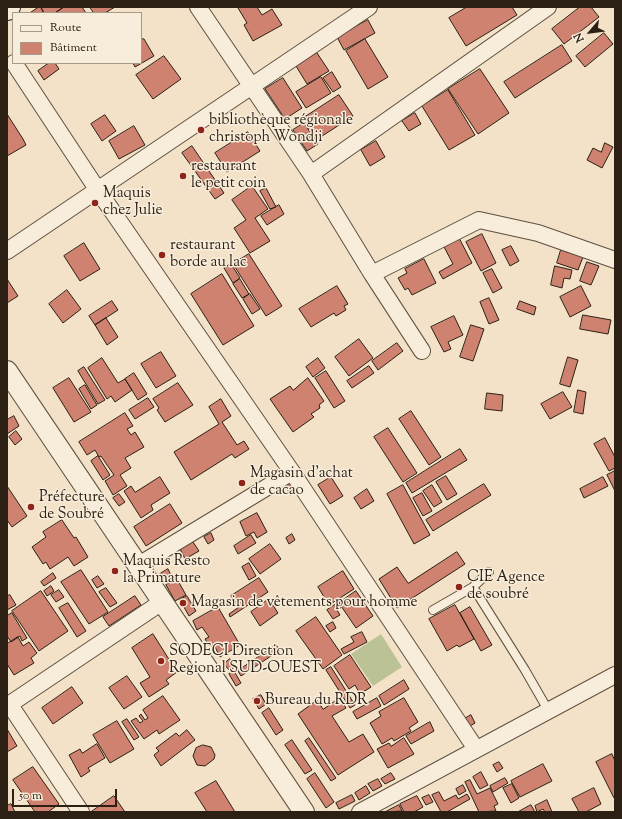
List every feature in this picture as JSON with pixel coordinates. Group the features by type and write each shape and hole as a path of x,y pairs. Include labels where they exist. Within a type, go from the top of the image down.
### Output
{"street":[{"path":"198,7 311,174 372,274 422,351"},
{"path":"7,251 369,7"},
{"path":"311,174 548,7"},
{"path":"15,64 97,189 292,472 476,749"},
{"path":"372,274 479,220 538,233 615,260"},
{"path":"7,371 304,812"},
{"path":"137,566 292,472"},
{"path":"77,811 8,706 162,602"},
{"path":"360,812 615,675"}],"lane":[{"path":"433,610 473,587 489,572"},
{"path":"473,587 548,710"}],"green space":[{"path":"381,634 402,667 373,686 351,654"}],"building":[{"path":"41,7 44,12 32,12"},
{"path":"41,7 64,7 56,12 44,12"},
{"path":"64,7 82,7 85,12 56,12"},
{"path":"90,7 115,7 107,12 93,12"},
{"path":"257,7 262,15 272,9 282,25 253,41 244,25 247,23 238,8"},
{"path":"467,7 512,7 517,15 466,46 449,18"},
{"path":"580,7 591,7 599,17 564,44 552,29"},
{"path":"368,20 375,33 344,50 337,37"},
{"path":"604,33 613,44 585,67 576,56"},
{"path":"144,39 154,56 142,63 142,40"},
{"path":"365,39 388,77 368,89 346,51"},
{"path":"562,45 572,61 515,98 504,82"},
{"path":"317,53 329,71 307,84 296,66"},
{"path":"164,56 181,79 153,99 136,75"},
{"path":"48,64 56,64 59,69 44,80 38,71"},
{"path":"134,64 140,64 135,67"},
{"path":"480,69 509,113 478,134 448,89"},
{"path":"332,72 341,87 333,92 323,78"},
{"path":"321,77 331,93 306,108 296,92"},
{"path":"283,78 302,108 285,119 265,89"},
{"path":"448,90 475,135 449,150 422,106"},
{"path":"339,95 353,116 316,140 302,119"},
{"path":"415,113 421,124 409,131 402,121"},
{"path":"7,114 26,145 7,156"},
{"path":"105,115 116,131 102,141 91,124"},
{"path":"304,123 318,144 307,151 293,130"},
{"path":"134,126 145,145 119,159 109,141"},
{"path":"248,132 260,151 227,172 215,153"},
{"path":"376,141 385,157 370,166 361,150"},
{"path":"605,143 613,147 602,168 587,160 593,148 601,152"},
{"path":"192,146 224,193 215,199 182,153"},
{"path":"252,186 268,209 255,218 270,241 250,253 234,228 246,220 232,200"},
{"path":"266,188 276,207 270,209 260,191"},
{"path":"279,205 284,214 267,225 261,216"},
{"path":"457,234 472,263 443,279 439,272 453,264 442,243"},
{"path":"482,234 496,263 481,271 466,242"},
{"path":"84,243 100,269 80,281 64,256"},
{"path":"511,246 519,261 510,266 502,250"},
{"path":"561,250 583,257 578,270 557,263"},
{"path":"249,254 282,306 266,316 233,264"},
{"path":"424,259 436,283 412,295 408,288 405,290 398,278 407,273 405,269"},
{"path":"587,262 599,266 591,285 580,281"},
{"path":"231,264 240,278 233,283 224,268"},
{"path":"555,266 572,270 570,279 564,278 562,288 551,285"},
{"path":"492,269 502,288 493,293 483,273"},
{"path":"222,274 254,326 223,345 191,294"},
{"path":"7,279 18,296 7,303"},
{"path":"240,279 249,294 242,298 233,284"},
{"path":"337,286 348,304 344,306 346,310 336,316 334,313 311,327 299,309"},
{"path":"581,286 591,306 570,317 560,297"},
{"path":"67,290 81,309 63,323 49,304"},
{"path":"250,294 260,309 252,314 243,299"},
{"path":"489,298 499,320 489,324 480,302"},
{"path":"112,301 118,310 95,325 89,316"},
{"path":"520,301 536,307 534,315 517,309"},
{"path":"583,315 611,320 608,334 580,329"},
{"path":"454,316 463,335 448,342 451,349 444,352 431,327"},
{"path":"106,318 118,337 107,345 95,325"},
{"path":"471,325 484,329 473,361 460,357"},
{"path":"359,339 373,358 349,376 335,357"},
{"path":"397,343 403,351 378,370 372,361"},
{"path":"161,352 176,376 156,388 141,364"},
{"path":"568,357 578,360 570,387 560,384"},
{"path":"102,358 118,383 125,379 132,390 115,402 111,396 107,399 88,368"},
{"path":"318,358 325,368 313,377 306,367"},
{"path":"369,366 374,373 352,388 347,381"},
{"path":"84,367 105,400 98,404 78,371"},
{"path":"326,371 345,401 334,408 315,378"},
{"path":"134,373 147,394 138,400 125,379"},
{"path":"69,378 91,412 74,422 53,388"},
{"path":"308,378 324,401 319,405 320,408 311,414 314,417 293,432 270,399 290,386 293,390"},
{"path":"178,383 193,405 165,422 157,410 159,408 153,399"},
{"path":"85,385 97,405 91,409 79,389"},
{"path":"578,390 586,392 583,414 574,412"},
{"path":"563,392 572,407 550,419 541,404"},
{"path":"487,393 503,395 502,411 485,409"},
{"path":"148,398 154,407 135,419 129,410"},
{"path":"221,399 231,416 222,422 237,445 244,441 249,449 235,458 232,454 191,480 174,452 219,424 209,407"},
{"path":"411,411 441,457 429,465 399,419"},
{"path":"125,413 133,426 127,429 131,435 135,432 144,447 125,458 131,468 120,475 127,486 113,495 105,481 114,475 95,450 87,455 79,442"},
{"path":"14,416 19,426 7,434 7,420"},
{"path":"388,428 417,473 403,482 374,437"},
{"path":"16,431 22,439 15,445 9,437"},
{"path":"605,438 615,457 615,468 609,471 594,444"},
{"path":"460,449 467,460 412,493 406,483"},
{"path":"98,456 110,475 103,480 91,461"},
{"path":"615,471 615,491 607,475"},
{"path":"446,476 457,494 447,500 436,482"},
{"path":"160,477 170,493 151,505 153,510 141,518 124,491 131,486 135,492"},
{"path":"331,477 343,496 330,504 318,485"},
{"path":"603,477 608,486 584,498 580,489"},
{"path":"293,482 297,492 290,495 285,485"},
{"path":"484,484 491,495 433,531 426,520"},
{"path":"403,485 430,535 414,544 387,494"},
{"path":"432,485 442,502 434,507 423,491"},
{"path":"7,486 27,516 12,527 7,520"},
{"path":"367,489 374,501 361,509 354,498"},
{"path":"422,493 432,511 423,516 413,498"},
{"path":"119,494 125,502 119,506 113,498"},
{"path":"170,504 182,523 146,546 134,527"},
{"path":"257,513 267,532 257,538 254,532 246,536 240,522"},
{"path":"62,520 74,538 76,537 88,557 74,566 68,557 50,569 46,562 43,564 32,547 46,537 43,532"},
{"path":"211,533 214,540 208,544 204,537"},
{"path":"292,534 295,540 289,544 286,538"},
{"path":"251,535 256,543 238,554 234,546"},
{"path":"193,542 199,551 185,559 180,549"},
{"path":"270,544 281,559 260,574 249,559"},
{"path":"457,552 465,564 397,608 379,579 397,567 408,583"},
{"path":"249,563 256,576 249,580 242,567"},
{"path":"168,569 171,575 163,579 160,574"},
{"path":"81,570 108,612 89,624 61,582"},
{"path":"343,571 354,589 329,605 318,587"},
{"path":"53,573 56,578 44,586 41,582"},
{"path":"98,576 104,584 97,588 92,580"},
{"path":"259,578 268,592 230,617 229,614 239,607 231,596"},
{"path":"177,579 186,595 175,601 166,585"},
{"path":"51,586 54,591 47,596 44,591"},
{"path":"106,588 117,603 110,607 99,592"},
{"path":"59,590 64,597 56,602 51,595"},
{"path":"41,591 68,631 39,651 12,611"},
{"path":"356,591 373,616 356,628 339,603"},
{"path":"10,595 16,605 7,610 7,596"},
{"path":"135,596 141,605 109,626 103,617"},
{"path":"187,596 196,611 189,616 180,600"},
{"path":"269,599 278,613 260,626 251,612"},
{"path":"68,603 86,631 77,637 59,608"},
{"path":"338,603 341,608 337,610 340,615 333,619 327,610"},
{"path":"455,605 474,639 459,647 457,645 447,651 429,619"},
{"path":"218,607 240,645 220,657 214,645 210,647 205,639 209,637 202,627 197,630 193,621"},
{"path":"470,607 492,645 481,651 460,613"},
{"path":"12,613 27,638 22,641 20,636 11,642 7,636 7,616"},
{"path":"316,617 342,655 323,669 296,631"},
{"path":"333,622 336,628 330,632 326,626"},
{"path":"362,632 367,642 344,654 341,649 354,642 351,637"},
{"path":"153,634 177,672 166,680 169,684 149,697 140,683 150,677 132,648"},
{"path":"18,637 23,646 29,642 37,653 31,658 34,663 14,675 7,664 7,644"},
{"path":"276,645 280,650 241,676 238,671"},
{"path":"350,655 371,687 360,694 355,685 349,689 334,666"},
{"path":"230,659 235,667 229,670 224,664"},
{"path":"331,667 355,705 350,708 326,670"},
{"path":"234,671 241,683 236,686 229,674"},
{"path":"127,676 142,697 124,709 109,688"},
{"path":"404,680 409,689 384,705 379,696"},
{"path":"72,687 83,703 53,724 42,708"},
{"path":"261,695 266,704 259,709 253,699"},
{"path":"163,696 180,720 159,734 157,730 144,739 131,721 136,718 140,723 143,721 139,716 141,714 145,720 148,718 143,710"},
{"path":"340,698 346,708 332,716 349,742 363,734 374,752 338,775 298,714 317,700 323,709"},
{"path":"377,698 381,706 357,719 353,712"},
{"path":"404,698 418,722 409,728 411,731 394,741 392,738 382,744 370,723 381,716 379,712"},
{"path":"269,708 283,730 276,735 262,713"},
{"path":"471,715 475,723 465,729 461,721"},
{"path":"127,719 139,737 134,740 122,722"},
{"path":"117,721 134,749 110,763 93,735"},
{"path":"430,722 434,731 411,744 406,736"},
{"path":"7,729 17,746 7,752"},
{"path":"187,730 195,740 161,766 154,755 159,751 156,748 176,733 179,736"},
{"path":"309,738 336,778 331,781 305,741"},
{"path":"404,738 414,754 388,768 377,749 389,743 391,746"},
{"path":"292,740 312,770 305,774 285,745"},
{"path":"97,744 105,758 88,768 90,771 81,777 69,755 80,749 82,753"},
{"path":"203,745 211,747 215,755 214,759 205,766 197,765 193,756 196,748"},
{"path":"612,754 615,761 614,798 596,762"},
{"path":"499,762 503,768 497,772 493,765"},
{"path":"543,764 552,781 520,797 511,781"},
{"path":"33,767 59,804 48,812 35,812 13,780"},
{"path":"481,772 488,785 480,789 473,777"},
{"path":"315,773 334,802 326,808 307,779"},
{"path":"391,773 395,779 385,784 381,779"},
{"path":"505,778 508,783 493,792 490,786"},
{"path":"378,779 382,786 373,791 368,784"},
{"path":"470,780 477,794 490,788 498,804 494,806 496,811 479,812 465,782"},
{"path":"216,781 235,812 207,812 195,793"},
{"path":"512,784 519,798 511,803 503,788"},
{"path":"463,785 466,791 459,795 456,789"},
{"path":"366,786 370,793 359,800 355,793"},
{"path":"594,788 601,804 586,812 579,812 572,799"},
{"path":"439,792 444,801 456,795 458,799 467,794 470,799 447,812 441,812 432,795"},
{"path":"352,795 355,801 339,809 336,803"},
{"path":"429,795 433,802 426,805 422,798"},
{"path":"114,796 125,812 91,812"},
{"path":"417,796 423,807 414,812 404,812 400,804"},
{"path":"547,800 552,812 545,812 543,809 537,812 535,806"},
{"path":"11,804 15,812 7,812 7,806"},
{"path":"399,805 402,811 385,812"},
{"path":"531,805 535,812 518,812"}],"place":[{"name":"bibliothèque régionale christoph Wondji","path":"201,130"},
{"name":"restaurant le petit coin","path":"183,176"},
{"name":"Maquis chez Julie","path":"95,203"},
{"name":"restaurant borde au lac","path":"162,255"},
{"name":"Magasin d'achat de cacao","path":"242,483"},
{"name":"Préfecture de Soubré","path":"31,507"},
{"name":"Maquis Resto la Primature","path":"115,571"},
{"name":"CIE Agence de soubré","path":"459,587"},
{"name":"Magasin de vêtements pour homme","path":"183,603"},
{"name":"SODECI Direction Regional SUD-OUEST","path":"161,661"},
{"name":"Bureau du RDR","path":"257,701"}]}
